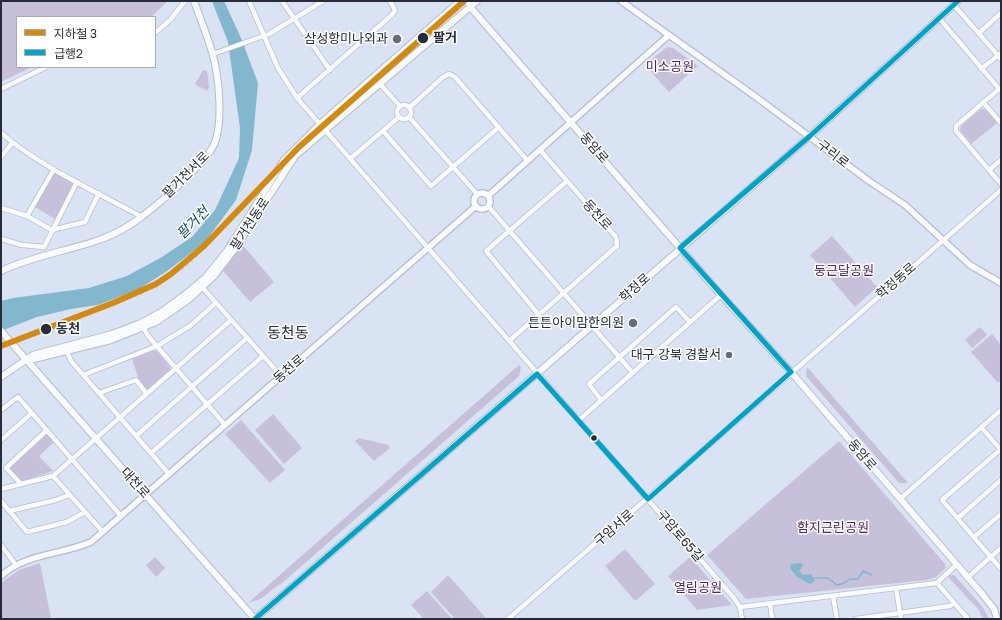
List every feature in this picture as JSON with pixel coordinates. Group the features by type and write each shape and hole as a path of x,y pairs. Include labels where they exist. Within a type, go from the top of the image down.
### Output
{"main road":[{"name":"팔거천서로","path":"1,271 25,261 94,242 129,227 180,184 212,150 216,139 219,109 217,79 213,54 194,1"},
{"name":"팔거천동로","path":"1,377 33,356 112,334 141,323 164,311 187,293 206,277 227,251 284,160 320,124 460,1"},
{"name":"동암로","path":"468,1 471,8 721,295 791,372 900,499 994,609 997,619"},
{"name":"팔거천동로","path":"27,360 111,340 156,322 188,300 214,276 234,250 295,156 471,8 477,1"},
{"name":"학정로","path":"255,619 810,136 956,3"},
{"name":"대천로","path":"1,331 255,619"}],"street":[{"path":"156,32 170,20 185,1"},
{"name":"구암로65길","path":"249,1 263,37 278,68 297,98 648,499 740,607"},
{"path":"282,1 293,19 330,70"},
{"path":"213,54 263,37 323,1"},
{"path":"297,98 393,14 395,10 390,1"},
{"name":"구리로","path":"621,1 810,136 869,181 905,205 970,265 1001,283"},
{"path":"956,3 979,33 1000,55 981,69"},
{"path":"979,33 1001,12"},
{"path":"939,18 1000,90 983,102 956,126 956,131 1001,184"},
{"path":"488,196 527,160 572,123 669,35"},
{"path":"1,89 44,68"},
{"path":"409,108 443,77 449,74 455,77 527,160"},
{"path":"380,84 400,106 404,105 409,108 411,113 409,117"},
{"path":"983,102 1001,123"},
{"path":"399,117 397,111 400,106"},
{"path":"399,117 405,119 409,117"},
{"path":"351,158 399,117"},
{"path":"409,117 477,194"},
{"path":"383,131 431,186 499,127"},
{"path":"1,133 12,143 54,169 142,217"},
{"path":"1,157 12,143"},
{"name":"동천로","path":"540,150 616,237 617,242 617,246 563,293"},
{"path":"989,170 1001,160"},
{"path":"28,216 54,169"},
{"path":"539,314 486,251 567,181"},
{"path":"46,255 44,247 77,182"},
{"name":"학정동로","path":"791,372 1001,190"},
{"path":"1,208 28,216 52,230 85,222 99,193"},
{"path":"477,194 484,193 488,196 490,201 488,206"},
{"path":"477,194 474,199 476,206 483,208 488,206"},
{"name":"동천로","path":"1,576 16,565 33,558 91,542 476,206"},
{"path":"488,206 633,373"},
{"path":"1,239 22,245 44,247"},
{"path":"202,287 281,376"},
{"path":"509,341 563,293"},
{"path":"579,420 721,295"},
{"path":"84,375 157,346 190,326 216,303"},
{"path":"601,400 589,384 618,356 676,307 690,322"},
{"path":"1,489 53,476 231,320"},
{"path":"143,327 157,346 225,425"},
{"path":"136,436 247,338"},
{"path":"67,351 71,362 121,417 169,474"},
{"path":"151,453 263,356"},
{"name":"구암서로","path":"508,619 648,499 791,372"},
{"path":"99,393 136,380 148,394"},
{"path":"1,410 18,397 121,516"},
{"path":"900,499 1001,410"},
{"path":"1,440 32,413"},
{"path":"981,427 1001,450 942,500 1001,569"},
{"path":"21,484 6,468 47,430"},
{"path":"53,476 103,532"},
{"path":"958,518 1001,480"},
{"path":"9,511 56,500 69,495"},
{"path":"1,501 27,532 68,522 85,512"},
{"path":"974,537 1001,514"},
{"path":"1,545 16,565"},
{"path":"967,578 1001,548"},
{"path":"742,619 740,607 937,583 956,565"},
{"path":"937,583 968,619"},
{"path":"896,588 901,619"},
{"path":"833,596 837,619"},
{"path":"770,603 772,619"},
{"path":"856,619 950,606 954,603"}],"green space":[{"path":"1,1 168,1 152,16 16,16 16,68 30,68 1,82"},
{"name":"미소공원","path":"667,47 673,48 698,66 669,92 645,65"},
{"path":"203,70 207,71 209,87 207,91 195,84"},
{"path":"981,109 985,109 997,123 971,144 960,130 961,126"},
{"path":"56,172 72,182 73,186 55,219 35,207 52,174"},
{"name":"둥근달공원","path":"832,236 877,287 855,307 810,255"},
{"path":"242,244 274,282 250,302 223,271"},
{"path":"980,327 987,335 972,348 965,340"},
{"path":"992,334 1001,345 1001,380 998,383 971,352"},
{"path":"153,351 157,351 170,367 170,372 150,389 146,389 139,380 132,359"},
{"path":"519,365 521,367 519,376 281,584 272,589 263,597 249,602"},
{"path":"807,367 908,483 899,483 806,376"},
{"path":"273,414 302,448 284,464 255,430"},
{"path":"241,420 285,470 270,483 225,434"},
{"path":"47,434 54,442 39,456 53,471 20,482 8,469"},
{"path":"359,438 388,445 390,448 374,461 355,441"},
{"name":"함지근린공원","path":"839,441 945,564 946,568 936,577 927,580 746,599 707,555"},
{"path":"625,549 655,584 635,601 605,566"},
{"path":"155,557 165,568 156,577 146,565"},
{"name":"열림공원","path":"690,557 732,605 697,610 668,576"},
{"path":"40,563 51,619 1,619 1,583 19,570"},
{"path":"448,575 485,617 483,619 455,619 431,592"},
{"path":"954,575 982,606 989,619 983,619 978,609 948,577"},
{"path":"427,591 452,619 424,619 411,605"}],"water":[{"path":"212,1 224,1 241,38 258,83 252,150 236,200 205,242 167,271 139,289 98,305 71,309 37,317 1,331 1,301 13,298 89,288 127,276 162,257 192,237 215,210 239,158 240,128 228,42"},
{"path":"801,563 803,566 799,571 803,575 811,574 815,581 810,584 797,577 790,568 791,564"}],"waterway":[{"path":"814,578 828,578 837,585 850,579 858,579 863,571 872,575"}],"railway":[{"path":"1,348 139,295 161,283 189,264 301,147 467,1"}],"metro line":[{"name":"3","path":"1,346 113,303 156,284 171,274 204,246 299,147 464,1"}],"transit line":[{"name":"급행2","path":"255,619 537,374 648,499 791,372 680,248 810,136 958,1"}],"place":[{"name":"팔거","path":"423,38"},
{"name":"삼성항미나외과","path":"397,39"},
{"name":"튼튼아이맘한의원","path":"633,323"},
{"name":"동천","path":"46,329"},
{"name":"대구 강북 경찰서","path":"729,355"}],"district":[{"name":"동천동","path":"288,333"}],"water label":[{"name":"팔거천","path":"193,223"}]}
